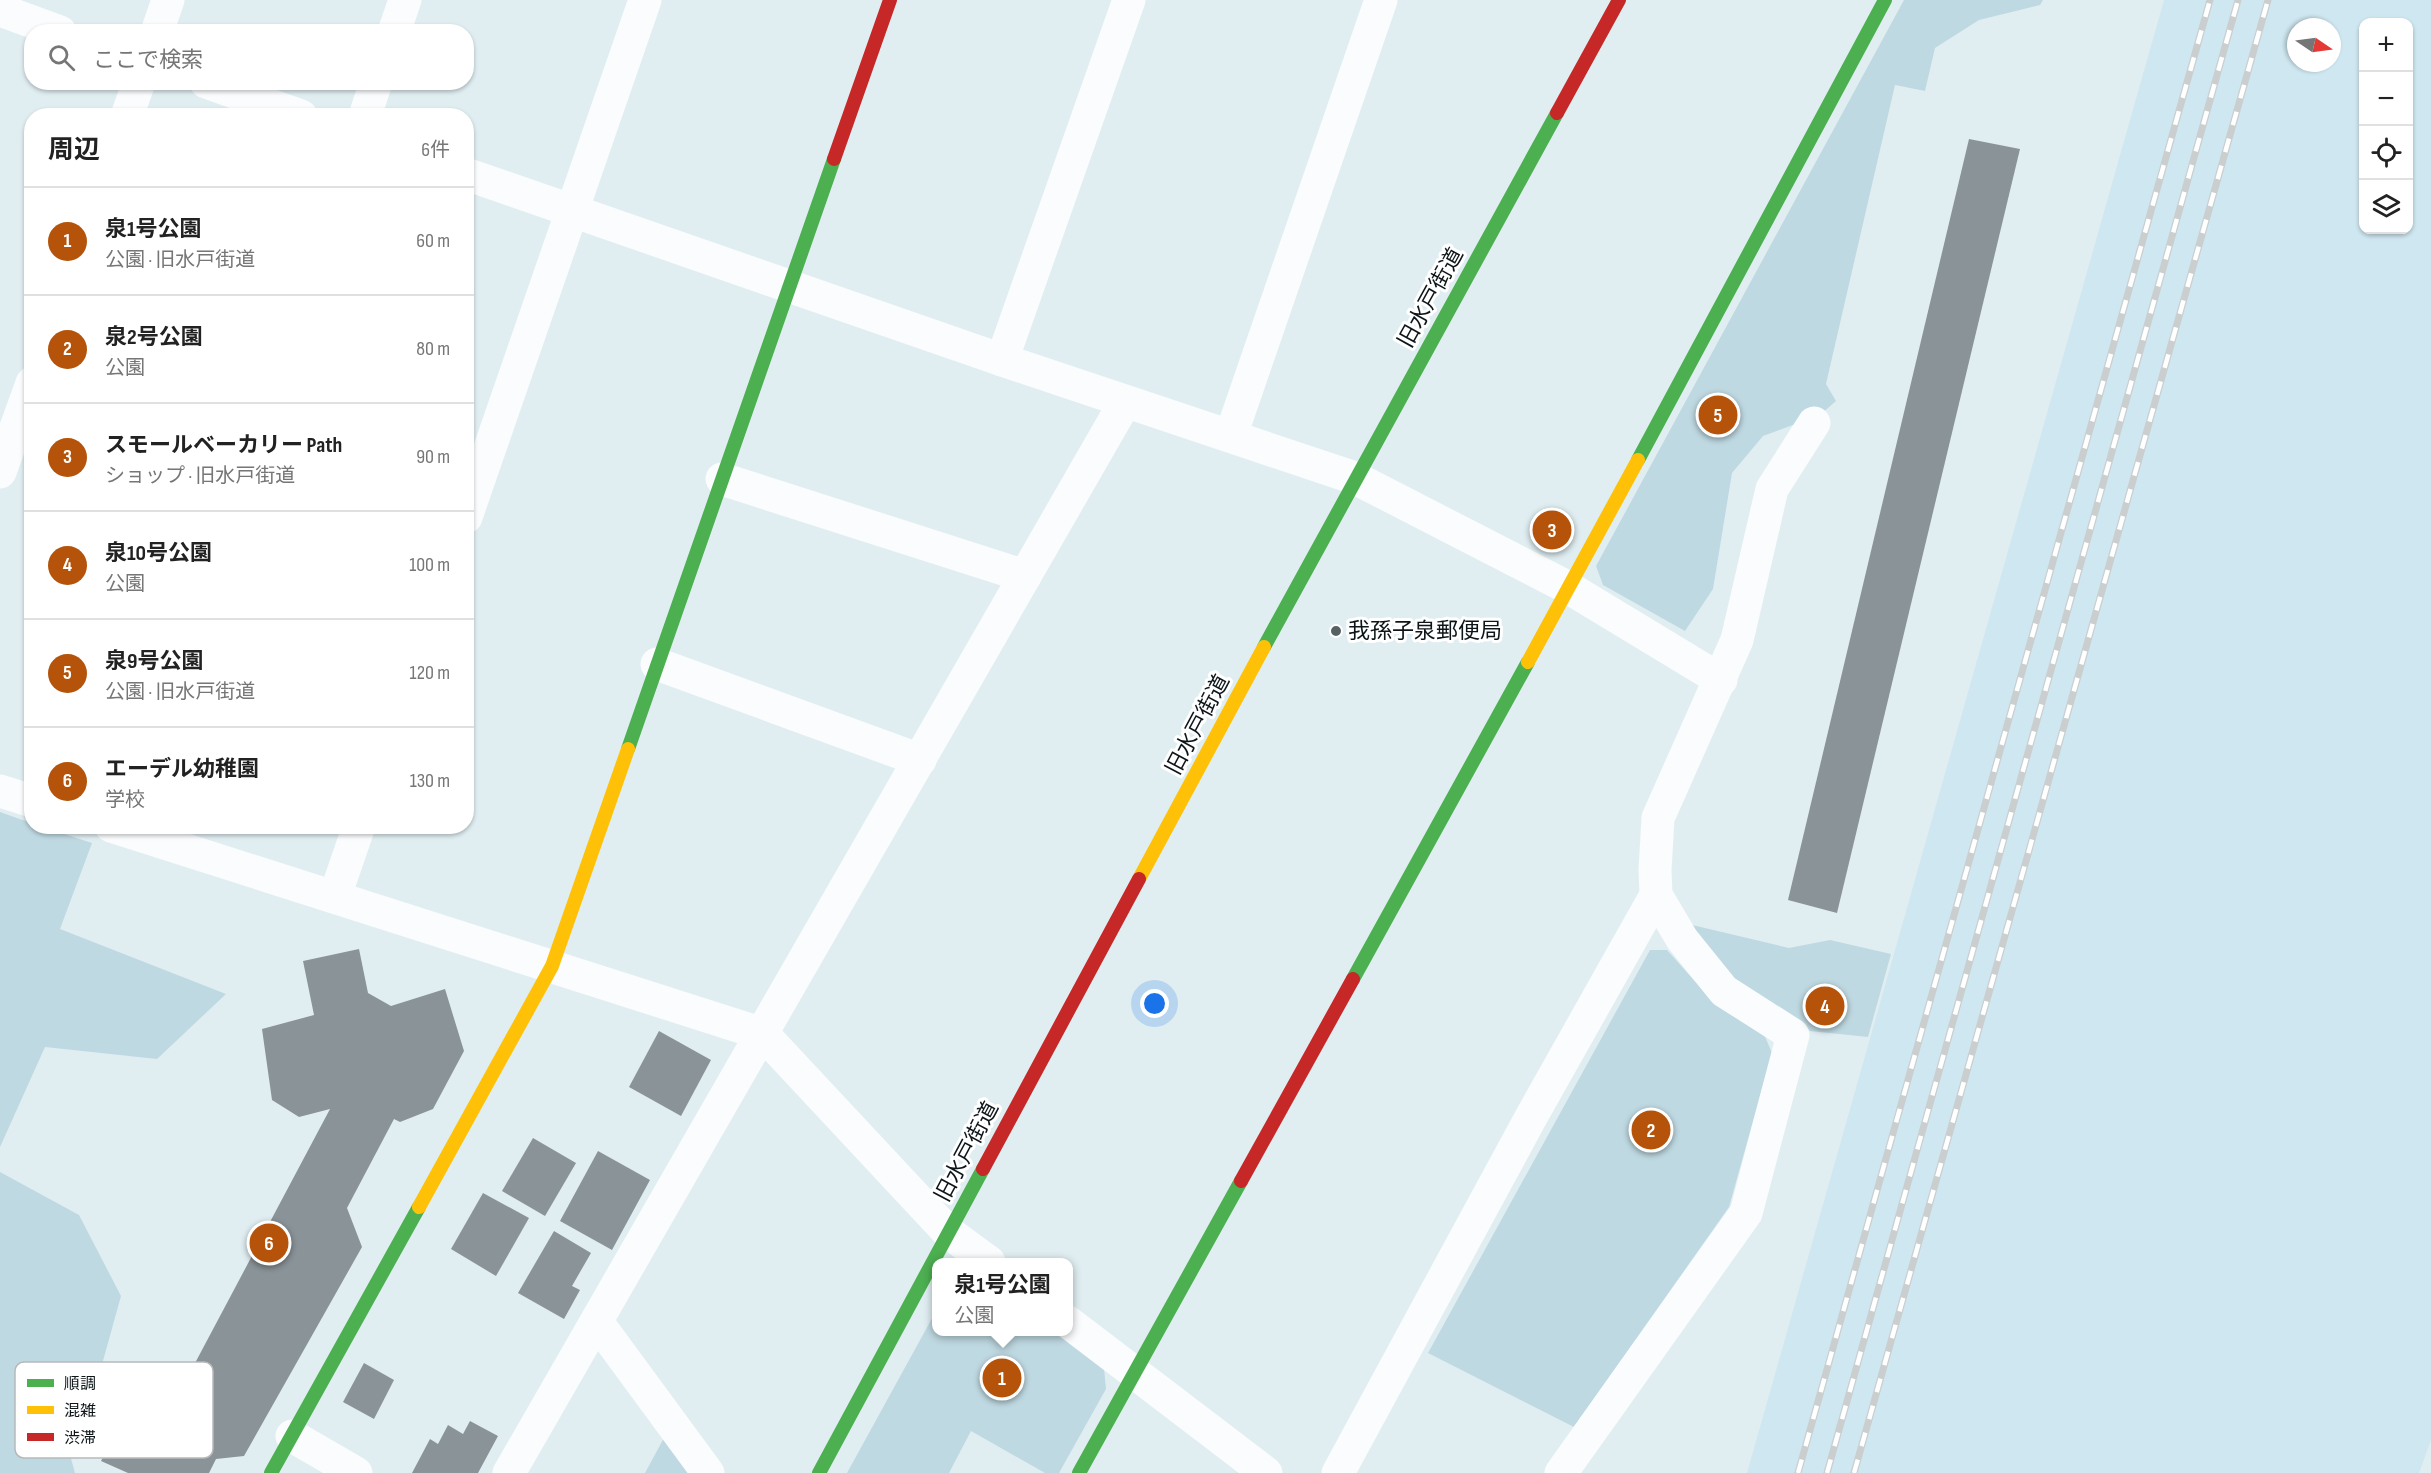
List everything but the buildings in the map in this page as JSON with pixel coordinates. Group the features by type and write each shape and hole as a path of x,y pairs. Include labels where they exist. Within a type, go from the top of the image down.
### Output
{"street":[{"path":"160,24 168,0"},
{"path":"397,24 405,0"},
{"path":"474,494 645,0"},
{"path":"271,1473 552,966 890,0"},
{"path":"1002,360 1129,0"},
{"path":"1231,435 1381,0"},
{"name":"旧水戸街道","path":"934,1258 1355,478 1619,0"},
{"path":"1079,1473 1569,588 1885,0"},
{"path":"0,10 38,24"},
{"path":"130,108 136,90"},
{"path":"228,90 279,108"},
{"path":"368,108 373,90"},
{"path":"474,177 1002,360 1355,478 1569,588 1721,680"},
{"path":"509,1473 1125,402"},
{"path":"0,472 24,405"},
{"path":"1561,1473 1746,1213 1793,1035 1724,991 1682,939 1656,896 1655,870 1658,818 1737,640 1772,489 1814,423"},
{"path":"722,479 1025,576"},
{"path":"657,664 920,760"},
{"path":"0,791 24,798"},
{"path":"138,834 763,1034 948,1232 982,1258"},
{"path":"335,896 356,834"},
{"path":"1338,1473 1524,1130 1656,896"},
{"name":"旧水戸街道","path":"819,1473 932,1262"},
{"path":"597,1322 708,1473"},
{"path":"1073,1326 1266,1473"},
{"path":"292,1436 356,1473"}],"shaded area":[{"path":"1904,0 2043,0 2040,5 1979,20 1935,48 1925,91 1895,85 1826,384 1836,401 1820,415 1763,436 1732,473 1713,589 1685,631 1603,585 1596,566"},
{"path":"2164,0 2431,0 2431,1440 2419,1473 1747,1473"},
{"path":"0,812 24,821 24,834 64,834 92,843 60,929 226,994 157,1059 45,1047 0,1147"},
{"path":"1688,924 1789,948 1830,940 1891,954 1868,1037 1810,1031 1735,980"},
{"path":"1650,950 1667,950 1716,1005 1764,1034 1772,1053 1729,1207 1574,1427 1428,1353"},
{"path":"0,1172 79,1215 121,1296 103,1362 15,1362 15,1458 71,1458 75,1473 0,1473"},
{"path":"932,1318 932,1336 1060,1336 1104,1368 1106,1389 1059,1473 1045,1473 971,1431 949,1473 847,1473"},
{"path":"665,1436 692,1473 645,1473"}],"railway":[{"path":"1798,1473 2210,0"},
{"path":"1827,1473 2238,0"},
{"path":"1854,1473 2268,0"}],"traffic: fast":[{"path":"1638,460 1885,0"},
{"path":"1264,647 1557,113"},
{"path":"628,749 834,159"},
{"path":"1353,979 1528,662"},
{"path":"935,1258 983,1169"},
{"path":"1079,1473 1241,1181"},
{"path":"271,1473 419,1207"},
{"path":"819,1473 932,1264"}],"traffic: slow":[{"path":"1528,662 1638,460"},
{"path":"1139,879 1264,647"},
{"path":"419,1207 552,966 628,749"}],"traffic: jam":[{"path":"834,159 890,0"},
{"path":"1557,113 1619,0"},
{"path":"983,1169 1139,879"},
{"path":"1241,1181 1353,979"}],"place":[{"name":"泉9号公園","path":"1718,415"},
{"name":"スモールベーカリー Path","path":"1552,530"},
{"name":"我孫子泉郵便局","path":"1336,631"},
{"name":"泉10号公園","path":"1825,1006"},
{"name":"泉2号公園","path":"1651,1130"},
{"name":"エーデル幼稚園","path":"269,1243"},
{"name":"泉1号公園","path":"1002,1378"}]}
